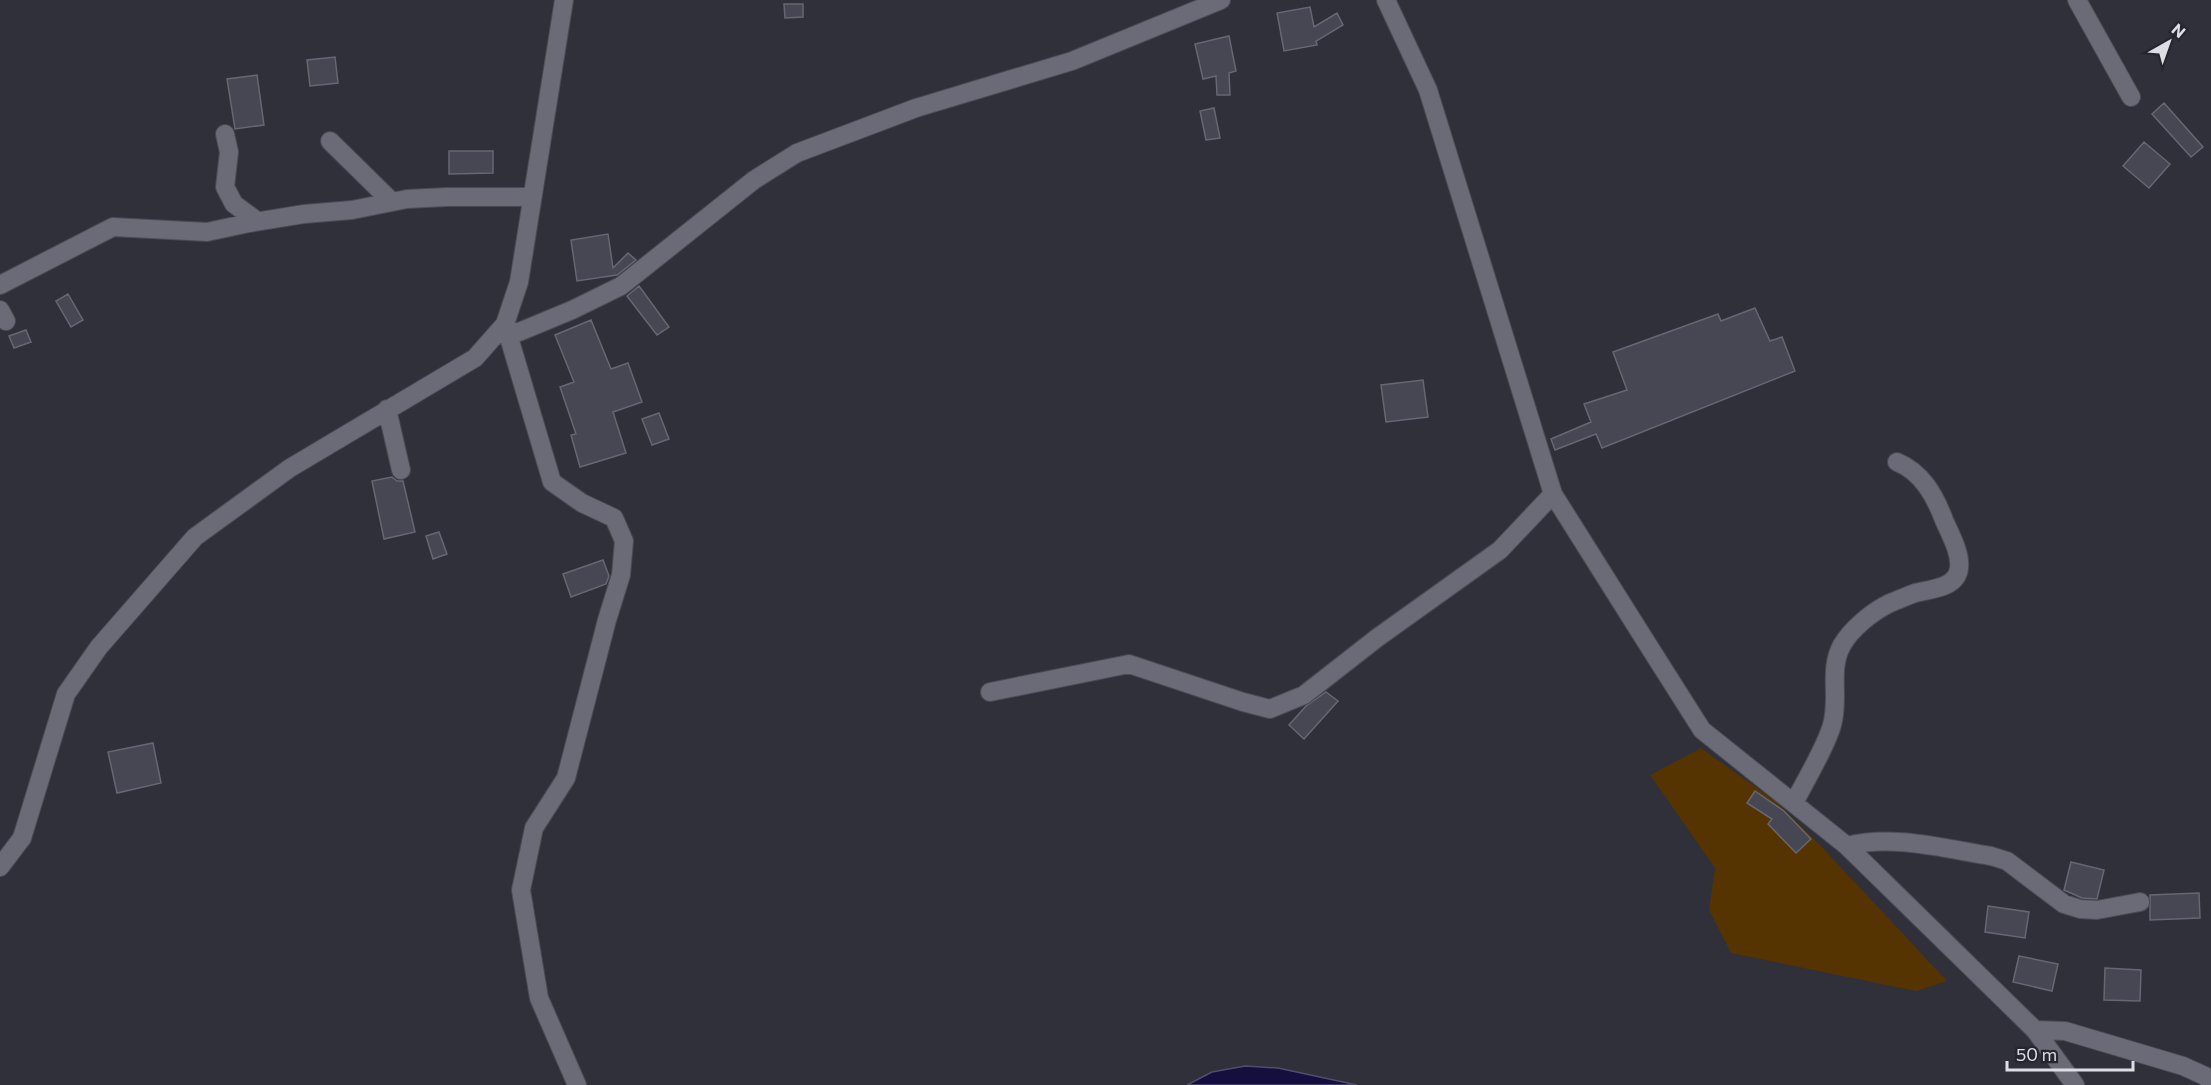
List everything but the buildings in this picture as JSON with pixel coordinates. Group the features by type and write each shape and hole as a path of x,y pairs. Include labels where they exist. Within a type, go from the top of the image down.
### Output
{"street":[{"path":"0,867 22,838 66,694 99,647 195,537 290,468 475,358 506,328 519,282 564,0"},
{"path":"506,328 519,332 621,286 754,180 797,153 916,108 1072,61 1221,0"},
{"path":"1386,0 1428,90 1553,494 1702,730 1847,846 2035,1030 2075,1085"},
{"path":"2077,0 2131,97"},
{"path":"225,134 229,152 225,187 234,204 257,221"},
{"path":"330,141 392,202"},
{"path":"0,285 113,227 207,232 257,221 352,210 392,202 447,197 532,197"},
{"path":"506,328 552,482 582,503 614,518 624,541 621,575 566,777 534,828 521,890 539,998 577,1085"},
{"path":"387,409 401,470"},
{"path":"1794,803 1832,728 1836,709 1834,671 1837,655 1845,640 1864,621 1887,604 1913,594 1942,587 1954,580 1959,570 1959,559 1935,498 1922,480 1906,466 1897,462"},
{"path":"990,692 1129,664 1270,709 1304,695 1377,638 1500,550 1553,494"},
{"path":"1847,846 1866,841 1890,841 1991,856 2007,861 2064,904 2080,909 2097,910 2140,902"},
{"path":"2035,1030 2065,1031 2183,1066 2205,1076 2211,1082"}],"shaded area":[{"path":"1701,748 1775,801 1819,844 1947,981 1916,991 1731,953 1709,910 1715,868 1650,775"},
{"path":"1245,1066 1278,1068 1357,1085 1187,1085 1212,1072"}]}
